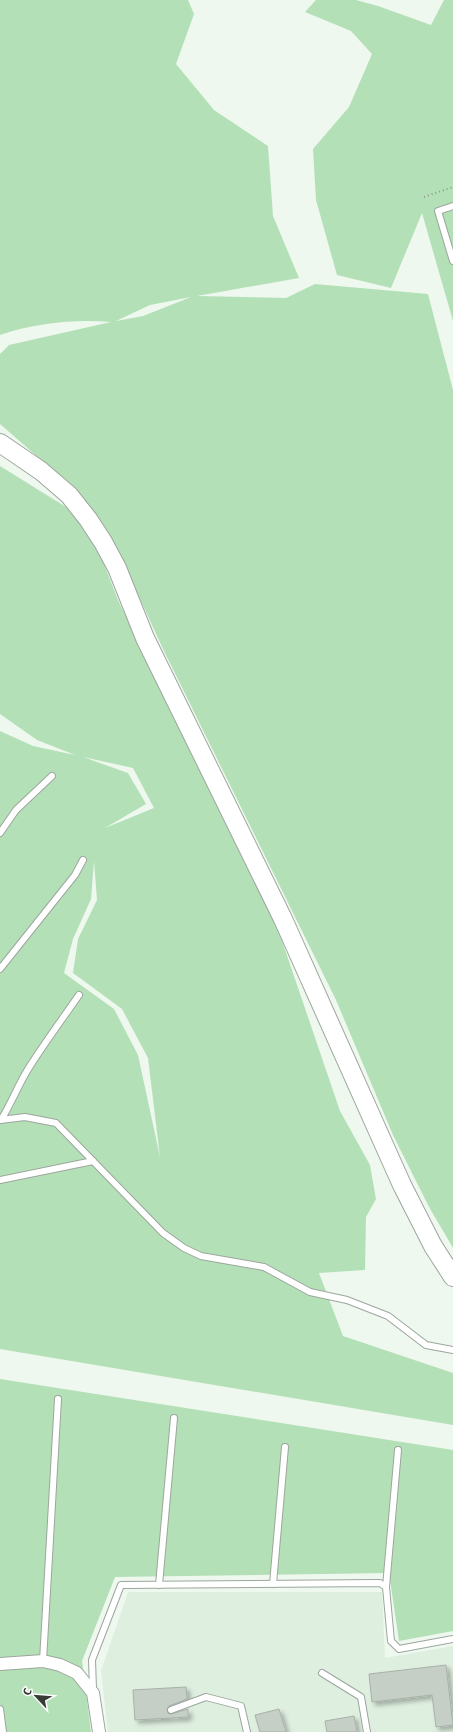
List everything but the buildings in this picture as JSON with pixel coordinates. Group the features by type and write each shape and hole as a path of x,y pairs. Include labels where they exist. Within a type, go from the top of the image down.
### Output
{"main road":[{"path":"0,443 41,471 69,495 103,542 116,568 145,638 284,919 402,1185 433,1246 453,1277"}],"street":[{"path":"0,1664 43,1661 60,1665 77,1673 93,1693 98,1732"}],"lane":[{"path":"453,206 438,211 453,261"},
{"path":"0,833 16,810 52,776"},
{"path":"0,969 75,875 83,860"},
{"path":"1,1120 30,1066 79,995"},
{"path":"1,1120 25,1118 56,1123 163,1233 184,1248 201,1256 264,1267 310,1292 347,1300 388,1316 426,1345 453,1350"},
{"path":"0,1180 93,1161"},
{"path":"43,1661 58,1399"},
{"path":"159,1585 174,1418"},
{"path":"274,1584 285,1447"},
{"path":"398,1450 386,1587 391,1641 399,1649 453,1639"},
{"path":"93,1693 92,1660 121,1585 380,1583 386,1587"},
{"path":"322,1673 361,1697 368,1732"},
{"path":"171,1710 206,1697 241,1706 247,1732"},
{"path":"0,1709 3,1732"}],"path":[{"path":"424,197 453,187"}],"shaded area":[{"path":"128,1592 382,1592 385,1658 453,1646 453,1732 108,1732 101,1671"}],"green space":[{"path":"0,0 188,0 194,14 176,64 214,110 268,146 273,216 299,278 197,296 286,298 315,284 428,294 453,390 453,1248 429,1207 393,1135 336,1000 163,649 129,575 56,473 0,424 0,354 9,345 111,322 84,321 55,323 27,327 0,335","holes":["191,297 143,316 116,321 150,305"]},
{"path":"316,0 356,0 378,6 431,25 444,0 453,0 453,321 422,213 391,288 337,275 316,200 313,149 349,107 372,54 351,31 305,12"},
{"path":"0,466 74,512 99,551 118,600 177,724 234,836 280,935 340,1111 370,1165 376,1199 366,1217 365,1270 319,1273 343,1336 453,1373 453,1425 0,1349 0,731 33,746 75,755 37,740 0,714","holes":["83,757 133,768 154,808 105,828 146,804 128,773","94,861 97,900 78,939 73,973 122,1009 148,1058 160,1157 138,1055 114,1009 64,973 73,939 91,899"]},
{"path":"0,1379 453,1450 453,1631 399,1641 389,1573 115,1577 82,1661 91,1732 0,1732"}]}
